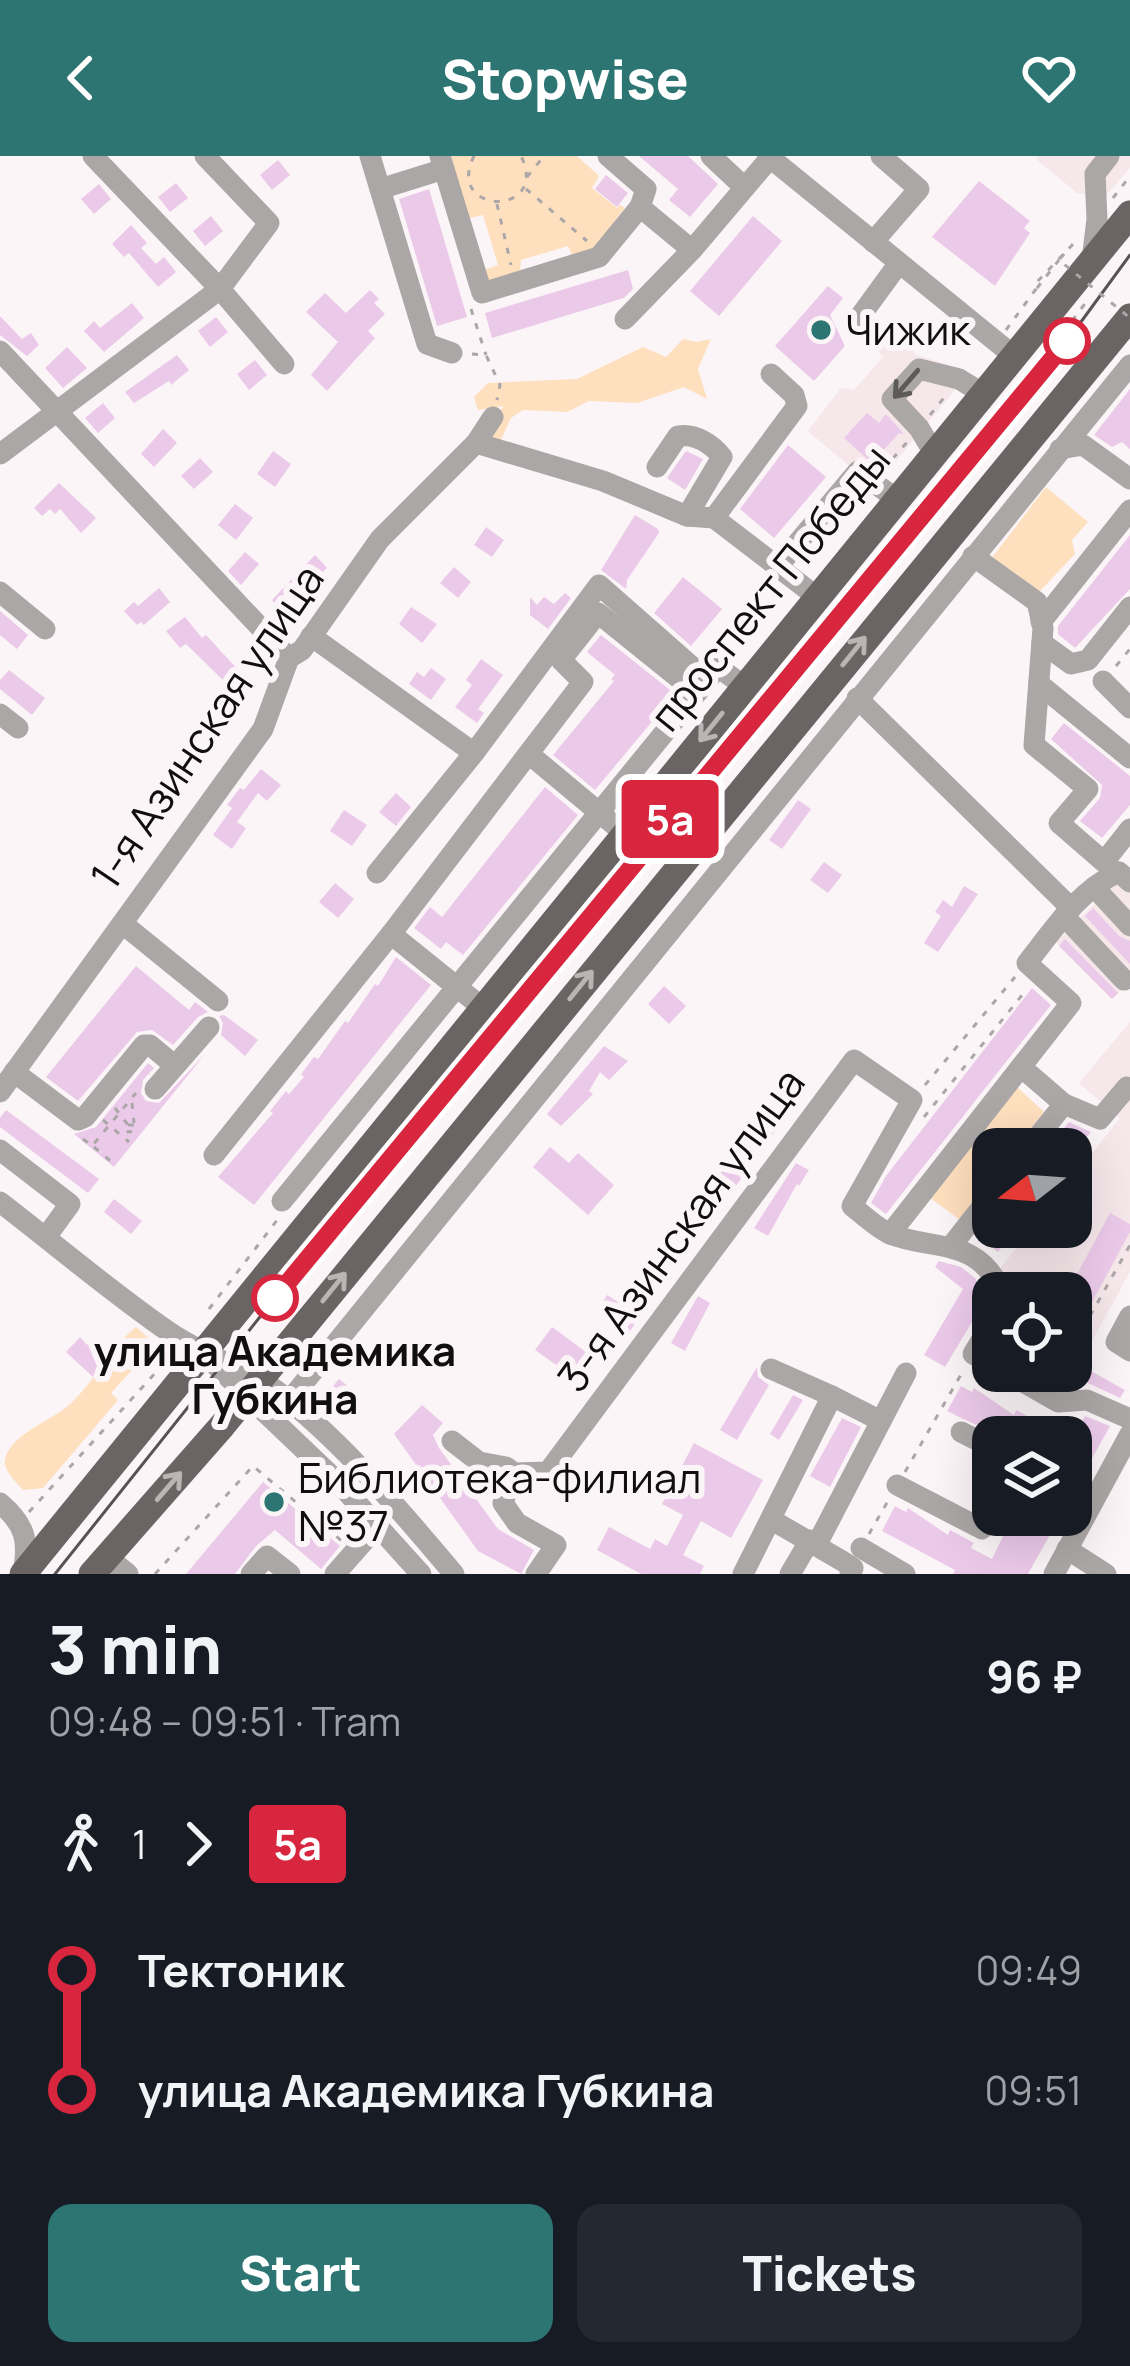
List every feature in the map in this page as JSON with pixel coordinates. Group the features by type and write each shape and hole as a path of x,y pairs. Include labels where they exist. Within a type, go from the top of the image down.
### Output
{"main road":[{"name":"проспект Победы","path":"23,1574 817,597 884,490 934,453 970,386 1006,348 1078,251 1119,209"},
{"path":"109,1568 1130,317"}],"street":[{"path":"93,156 284,364"},
{"path":"0,454 220,289 269,223 206,156"},
{"path":"370,156 427,344 452,353"},
{"path":"380,189 442,162 482,293 602,254 640,207 646,189 608,156"},
{"path":"711,156 744,187"},
{"path":"873,242 919,189 880,156"},
{"path":"1078,251 1097,219 1095,174 1109,156"},
{"path":"625,319 692,250 769,157 1006,348"},
{"path":"640,207 692,250"},
{"path":"856,322 899,262"},
{"path":"0,351 289,658"},
{"path":"289,1401 1129,368"},
{"path":"934,453 892,399 919,369 970,386"},
{"path":"714,518 797,406 794,395 771,374"},
{"name":"1-я Азинская улица","path":"0,1092 263,729 289,658 302,650 380,538 476,443 493,417"},
{"path":"657,467 678,436 688,434 722,457 687,517"},
{"path":"476,443 603,481 687,517 714,518 817,597"},
{"path":"1060,449 1083,445 1130,479"},
{"path":"779,565 858,471 884,490"},
{"path":"992,483 1016,503"},
{"path":"1041,632 1130,510"},
{"path":"973,556 1036,602 1045,689 1034,745 1088,789 1059,823 1104,862 1130,829"},
{"path":"377,873 599,585 702,686"},
{"path":"0,592 45,629"},
{"path":"1045,689 1071,664 1088,660 1130,607"},
{"path":"214,1155 584,682 561,660 598,613 702,686"},
{"path":"1041,632 1071,664"},
{"path":"311,636 473,753"},
{"path":"282,1201 718,667 744,686"},
{"path":"1103,681 1130,708"},
{"path":"1045,689 1130,758"},
{"path":"857,698 1067,912 1124,980"},
{"path":"530,754 625,834"},
{"path":"890,1234 1071,1003 1033,968 1067,912 1119,872 1130,882"},
{"path":"1094,887 1130,926"},
{"path":"123,924 218,1001"},
{"path":"391,934 483,1008"},
{"path":"155,1089 209,1027"},
{"path":"14,1072 72,1119 81,1120 145,1045 175,1065"},
{"name":"3-я Азинская улица","path":"514,1473 548,1472 854,1060 918,1108"},
{"path":"1021,1067 1064,1104 1100,1119 1130,1089"},
{"path":"1045,1128 1064,1104"},
{"path":"918,1108 852,1206 890,1234 952,1245 990,1272"},
{"path":"355,1112 381,1134"},
{"path":"0,1150 70,1204 46,1237"},
{"path":"0,1202 167,1331 205,1354 226,1360 421,1574"},
{"path":"952,1245 972,1220"},
{"path":"1130,1316 1116,1342 1130,1351"},
{"path":"771,1369 881,1421"},
{"path":"790,1574 813,1542 906,1373"},
{"path":"254,1387 289,1401 397,1506 454,1574"},
{"path":"1041,1392 1058,1402 1087,1400 1130,1419"},
{"path":"742,1574 832,1396"},
{"path":"961,1432 972,1438"},
{"path":"1054,1574 1130,1435"},
{"path":"452,1441 478,1462 514,1473 503,1503 517,1523 556,1545 536,1574"},
{"path":"897,1485 972,1524"},
{"path":"0,1503 21,1523 28,1546 23,1574"},
{"path":"772,1520 853,1568 850,1574"},
{"path":"334,1574 379,1524"},
{"path":"861,1548 904,1574"},
{"path":"1067,1549 1106,1574"},
{"path":"251,1574 267,1556 290,1574"}],"path":[{"path":"475,156 469,169 472,188 478,196 496,203 512,199 544,156"},
{"path":"521,156 526,179"},
{"path":"1119,209 1130,176"},
{"path":"524,187 602,254"},
{"path":"496,203 515,283"},
{"path":"1006,348 1036,289 1059,260 1078,251"},
{"path":"1036,289 1048,268 1078,251"},
{"path":"1059,260 1130,317"},
{"path":"482,293 470,312 500,385 493,417"},
{"path":"1054,345 1075,319"},
{"path":"452,353 486,356"},
{"path":"884,490 919,428 970,386"},
{"path":"1103,681 1130,650"},
{"path":"918,1108 1033,968"},
{"path":"918,1108 1033,968"},
{"path":"122,1135 130,1126 131,1098"},
{"path":"96,1104 124,1115 130,1126"},
{"path":"96,1104 129,1142"},
{"path":"92,1146 113,1162"},
{"path":"1092,1312 1130,1245"},
{"path":"21,1523 158,1370"},
{"path":"861,1548 897,1485 972,1375"},
{"path":"155,1574 253,1466 354,1550"}],"shaded area":[{"path":"446,156 577,156 599,176 592,188 617,208 625,208 594,253 572,255 568,246 521,260 520,274 492,283 482,275 498,265 483,215 466,219"},
{"path":"1130,156 1130,168 1104,198 1077,193 1036,159"},
{"path":"897,327 916,355 960,368 959,379 956,389 874,487 808,431 841,388 854,390 883,357 872,345"},
{"path":"683,339 711,339 698,369 707,399 684,387 637,403 589,401 567,412 523,410 511,418 499,444 487,438 503,406 478,410 474,397 488,383 577,379 643,347 666,357"},
{"path":"1046,487 1088,522 1072,540 1075,554 1037,594 991,559"},
{"path":"1119,879 1130,891 1130,982 1112,999 1056,942"},
{"path":"1130,1022 1130,1272 1092,1341 1092,1272 998,1271 1016,1248 1092,1248 1092,1153 1120,1118 1079,1083"},
{"path":"1017,1087 1044,1112 1031,1128 984,1128"},
{"path":"972,1143 972,1205 960,1220 929,1197"},
{"path":"136,1327 153,1342 151,1352 111,1393 118,1400 43,1488 23,1490 6,1467 9,1450 69,1405"}],"building":[{"path":"639,156 688,156 718,184 690,217 669,200 678,189"},
{"path":"278,160 290,175 272,190 260,175"},
{"path":"606,175 628,193 617,207 595,189"},
{"path":"979,181 1030,221 1024,228 1030,233 995,286 932,237"},
{"path":"176,183 188,198 170,212 158,197"},
{"path":"99,184 111,199 94,214 81,199"},
{"path":"429,189 467,317 437,326 399,199"},
{"path":"211,216 223,231 205,246 193,231"},
{"path":"753,216 782,241 719,316 690,291"},
{"path":"131,225 147,243 141,248 156,264 164,257 176,272 158,287 129,253 124,257 112,244"},
{"path":"628,270 633,289 624,298 492,338 485,313"},
{"path":"828,286 843,298 830,315 845,346 814,381 775,346"},
{"path":"370,290 385,314 368,331 375,338 327,391 311,375 338,342 306,312 325,293 346,313"},
{"path":"132,303 144,318 104,352 84,331 94,321 100,328"},
{"path":"0,316 22,339 31,333 39,345 27,356 0,335"},
{"path":"216,317 228,332 210,347 198,331"},
{"path":"67,347 87,368 63,388 45,368"},
{"path":"177,355 189,370 171,385 169,381 134,403 125,392"},
{"path":"255,360 267,375 249,390 237,374"},
{"path":"1130,389 1130,449 1122,442 1112,447 1094,435"},
{"path":"103,403 115,418 98,433 85,418"},
{"path":"867,413 879,423 886,414 904,434 899,433 872,463 844,438"},
{"path":"163,429 177,443 154,467 141,454"},
{"path":"788,445 826,477 774,538 740,509"},
{"path":"273,451 291,464 275,487 257,474"},
{"path":"686,451 703,459 685,490 667,478"},
{"path":"200,458 213,472 194,489 181,476"},
{"path":"59,483 96,518 81,533 60,509 55,514 50,509 42,516 34,508"},
{"path":"235,504 253,518 236,540 218,525"},
{"path":"635,515 659,533 627,580 626,589 601,570"},
{"path":"486,527 504,540 492,557 474,545"},
{"path":"1130,535 1130,589 1075,648 1058,634 1058,626"},
{"path":"245,552 259,564 241,585 228,571"},
{"path":"315,555 327,568 284,613 272,600"},
{"path":"454,567 471,582 458,598 440,583"},
{"path":"683,577 722,609 691,646 654,613"},
{"path":"159,588 170,602 144,625 137,625 124,611"},
{"path":"565,593 571,598 548,629 530,615 530,597 537,605 544,597 554,604"},
{"path":"411,607 437,624 422,643 399,624"},
{"path":"0,611 28,635 17,649 0,635"},
{"path":"185,617 241,673 229,686 166,631"},
{"path":"601,635 675,694 595,790 553,755 614,681 615,675 587,652"},
{"path":"481,659 503,675 478,709 484,713 477,723 455,707 472,685 466,680"},
{"path":"431,668 446,679 431,700 409,684 417,672 424,677"},
{"path":"9,670 45,698 32,715 0,689 0,680"},
{"path":"1064,723 1130,776 1130,805 1102,838 1080,821 1100,798 1102,785 1051,739"},
{"path":"261,769 281,785 267,801 258,793 237,822 246,828 232,849 213,835 232,808 227,805"},
{"path":"545,787 578,815 463,955 446,942 441,949 414,928 430,907 442,917"},
{"path":"396,793 411,807 396,826 379,812"},
{"path":"798,800 811,809 782,849 769,840"},
{"path":"344,810 367,825 352,846 330,831"},
{"path":"824,862 842,875 828,893 810,880"},
{"path":"335,883 354,899 338,918 319,902"},
{"path":"964,886 978,894 938,952 924,943 941,916 935,912 943,900 952,907"},
{"path":"1093,908 1130,941 1130,964 1085,916"},
{"path":"1065,939 1118,993 1112,999 1059,946"},
{"path":"396,957 431,985 254,1205 218,1177 378,986"},
{"path":"136,966 189,1010 195,1002 208,1012 173,1045 152,1030 137,1032 78,1101 46,1077"},
{"path":"664,986 686,1006 669,1024 648,1004"},
{"path":"1032,988 1051,1005 886,1214 871,1203 886,1176"},
{"path":"219,1016 258,1040 245,1056 221,1035"},
{"path":"604,1046 628,1061 609,1080 600,1072 589,1091 593,1094 561,1126 547,1114"},
{"path":"205,1054 114,1167 74,1134 96,1127 148,1063 154,1068 143,1080 141,1093 146,1101 159,1103"},
{"path":"779,1095 793,1104 764,1148 750,1139"},
{"path":"6,1110 99,1179 88,1193 0,1127"},
{"path":"550,1147 569,1163 578,1153 614,1185 588,1215 533,1167"},
{"path":"732,1159 747,1171 735,1187 729,1182 713,1207 700,1198"},
{"path":"796,1163 809,1170 768,1236 754,1228"},
{"path":"114,1199 142,1221 131,1234 104,1212"},
{"path":"1110,1213 1130,1224 1092,1302 1092,1272 1078,1272"},
{"path":"939,1261 972,1276 972,1322 945,1367 924,1355 963,1289 935,1267"},
{"path":"607,1295 640,1316 630,1331 598,1311"},
{"path":"698,1296 710,1303 685,1351 671,1343"},
{"path":"552,1327 586,1352 569,1374 535,1350"},
{"path":"80,1337 110,1359 93,1377 66,1352"},
{"path":"757,1367 758,1377 769,1385 737,1440 720,1430"},
{"path":"1092,1372 1125,1390 1120,1398 1092,1385"},
{"path":"339,1379 353,1390 332,1415 318,1404"},
{"path":"961,1386 980,1392 1014,1415 1016,1410 1027,1416 972,1416 972,1423 947,1411"},
{"path":"793,1395 803,1400 779,1440 770,1434"},
{"path":"422,1405 443,1423 433,1435 439,1448 498,1529 534,1550 521,1574 478,1551 394,1434"},
{"path":"842,1418 861,1427 830,1487 810,1476"},
{"path":"1092,1419 1110,1426 1092,1458"},
{"path":"694,1443 763,1480 731,1538 701,1521 683,1555 704,1566 700,1574 641,1574 597,1550 609,1527 650,1549 655,1539 667,1546 683,1515 662,1504"},
{"path":"263,1482 340,1546 321,1569 275,1530 235,1574 186,1574"},
{"path":"895,1506 906,1512 908,1508 948,1535 950,1530 974,1543 971,1548 992,1559 1003,1536 1049,1536 1028,1574 953,1574 955,1570 882,1531"}],"tram line":[{"path":"55,1574 275,1298 1067,341 1130,255"},
{"name":"5а","path":"275,1298 1067,341"}],"place":[{"name":"Чижик","path":"821,330"},
{"name":"улица Академика Губкина","path":"275,1298"},
{"name":"Библиотека-филиал №37","path":"274,1502"}]}
